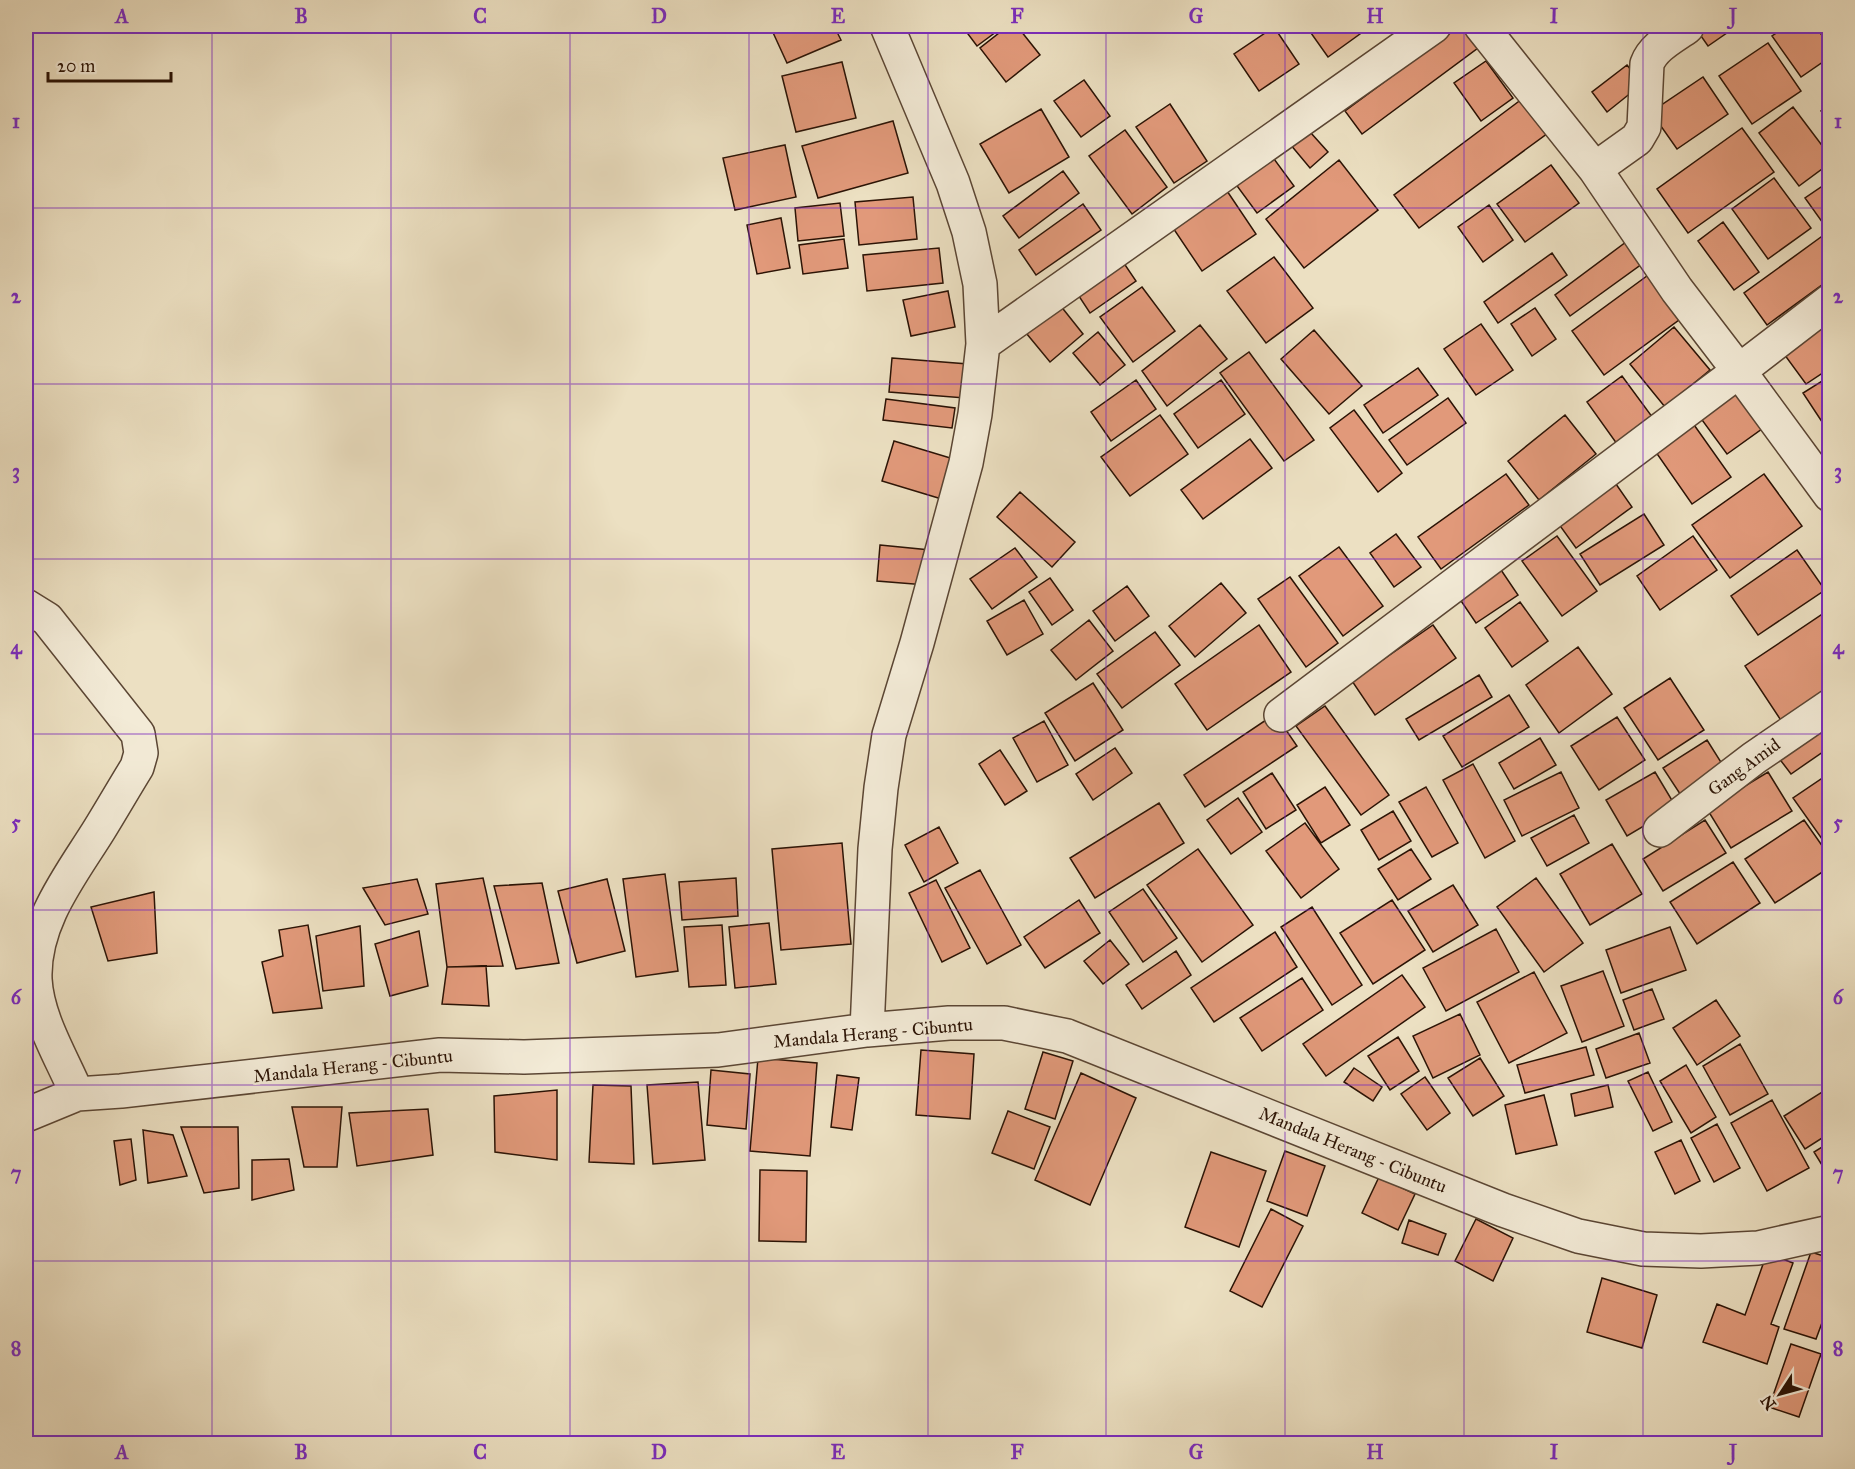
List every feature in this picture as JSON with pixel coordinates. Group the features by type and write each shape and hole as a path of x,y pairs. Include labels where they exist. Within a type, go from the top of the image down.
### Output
{"street":[{"path":"867,1030 880,788 889,735 917,643 966,463 975,414 983,344 981,284 969,232 954,183 887,26"},
{"path":"983,344 1434,26"},
{"path":"1481,26 1595,169 1677,290 1830,495"},
{"path":"1595,169 1637,139 1644,127 1649,58 1655,50 1687,27"},
{"path":"1281,715 1830,301"},
{"path":"26,606 48,620 138,734 141,753 137,766 51,908 37,952 35,979 43,1014 50,1038 62,1058 77,1094"},
{"name":"Gang Amid","path":"1660,830 1754,758 1830,705"},
{"name":"Mandala Herang - Cibuntu","path":"26,1115 77,1094 440,1056 524,1057 718,1050 867,1030 949,1023 1004,1023 1066,1036 1503,1210 1578,1236 1643,1249 1701,1251 1758,1248 1830,1232"}],"building":[{"path":"770,26 834,26 841,40 787,63"},
{"path":"962,26 1004,26 977,46"},
{"path":"1008,26 1017,26 1040,55 1006,82 980,48"},
{"path":"1306,26 1371,26 1328,57"},
{"path":"1460,26 1468,26 1482,45 1362,134 1345,111"},
{"path":"1694,26 1737,26 1708,46"},
{"path":"1787,26 1815,26 1830,46 1830,57 1801,77 1772,36"},
{"path":"1274,27 1299,64 1259,91 1234,54"},
{"path":"1768,43 1801,91 1752,124 1719,76"},
{"path":"1486,61 1513,98 1481,121 1454,83"},
{"path":"842,62 856,118 796,132 782,76"},
{"path":"1627,65 1642,84 1607,112 1592,92"},
{"path":"1703,77 1728,114 1677,149 1651,112"},
{"path":"1084,80 1110,116 1081,137 1054,101"},
{"path":"1522,99 1548,133 1419,228 1394,195"},
{"path":"1170,104 1207,161 1174,183 1136,127"},
{"path":"1830,105 1830,122 1821,111"},
{"path":"1793,107 1830,156 1830,163 1799,186 1759,133"},
{"path":"1041,109 1069,157 1009,193 980,144"},
{"path":"893,121 908,173 818,198 802,146"},
{"path":"1302,123 1328,152 1310,168 1285,138"},
{"path":"1742,128 1774,172 1688,233 1657,189"},
{"path":"1125,130 1167,187 1132,214 1089,156"},
{"path":"785,145 796,197 735,210 723,158"},
{"path":"1266,148 1294,186 1257,213 1229,175"},
{"path":"1339,160 1378,210 1304,268 1266,219"},
{"path":"1551,165 1579,203 1525,242 1497,204"},
{"path":"1063,171 1079,193 1019,238 1003,216"},
{"path":"1774,178 1811,228 1768,259 1732,209"},
{"path":"1830,181 1830,233 1805,198"},
{"path":"1221,182 1256,234 1202,271 1167,219"},
{"path":"913,197 917,239 859,245 855,202"},
{"path":"840,203 844,236 798,241 795,208"},
{"path":"1083,204 1101,230 1036,275 1019,250"},
{"path":"1489,205 1513,240 1483,262 1458,227"},
{"path":"781,218 790,268 757,274 747,225"},
{"path":"1723,222 1759,272 1734,290 1698,241"},
{"path":"1821,237 1830,249 1830,279 1767,325 1744,293"},
{"path":"844,239 848,268 803,274 799,245"},
{"path":"1630,239 1646,261 1570,316 1555,295"},
{"path":"939,248 943,283 867,291 863,255"},
{"path":"1117,253 1136,281 1090,313 1071,284"},
{"path":"1552,253 1567,275 1498,323 1484,302"},
{"path":"1274,257 1313,308 1266,343 1227,291"},
{"path":"1651,273 1683,317 1604,375 1572,331"},
{"path":"1142,287 1175,331 1133,362 1100,317"},
{"path":"948,291 955,327 911,336 903,300"},
{"path":"1056,300 1083,334 1050,362 1022,328"},
{"path":"1535,308 1556,339 1532,356 1511,324"},
{"path":"1816,314 1830,333 1830,368 1806,384 1776,343"},
{"path":"1481,324 1513,370 1476,395 1444,349"},
{"path":"1200,325 1227,359 1167,406 1142,371"},
{"path":"1674,327 1710,370 1665,407 1630,364"},
{"path":"1314,330 1362,386 1329,414 1281,359"},
{"path":"1098,332 1125,365 1100,385 1073,353"},
{"path":"1249,352 1314,440 1284,461 1220,373"},
{"path":"892,358 968,364 965,398 889,392"},
{"path":"1418,368 1438,395 1383,433 1364,405"},
{"path":"1622,376 1653,418 1617,444 1587,402"},
{"path":"1830,376 1830,434 1803,393"},
{"path":"1136,380 1156,409 1111,441 1091,412"},
{"path":"1221,380 1245,414 1198,448 1174,414"},
{"path":"1734,381 1766,426 1727,454 1694,409"},
{"path":"1448,398 1466,423 1407,465 1389,440"},
{"path":"886,399 955,408 952,428 883,420"},
{"path":"1354,410 1402,473 1378,492 1330,428"},
{"path":"1160,415 1188,454 1130,496 1101,457"},
{"path":"1565,415 1596,454 1539,500 1508,461"},
{"path":"1692,422 1731,477 1692,504 1653,448"},
{"path":"1250,439 1272,468 1203,519 1181,490"},
{"path":"894,441 957,460 945,500 882,481"},
{"path":"1506,474 1529,505 1441,569 1418,537"},
{"path":"1609,474 1632,507 1576,548 1553,516"},
{"path":"1764,474 1802,526 1730,578 1692,525"},
{"path":"1020,492 1075,542 1052,567 997,517"},
{"path":"1644,514 1664,545 1600,585 1580,554"},
{"path":"1396,534 1421,567 1394,587 1370,553"},
{"path":"1557,536 1597,591 1562,616 1522,561"},
{"path":"1693,536 1717,570 1660,610 1637,576"},
{"path":"880,545 930,550 926,585 877,581"},
{"path":"1339,547 1383,606 1343,636 1299,576"},
{"path":"1015,548 1037,577 992,609 970,579"},
{"path":"1797,550 1825,590 1758,635 1731,596"},
{"path":"1497,564 1518,595 1476,623 1455,592"},
{"path":"1290,577 1338,643 1306,667 1258,599"},
{"path":"1050,578 1073,610 1052,625 1029,592"},
{"path":"1221,583 1246,613 1195,657 1169,626"},
{"path":"1127,586 1149,616 1115,641 1093,611"},
{"path":"1024,600 1043,634 1007,655 987,621"},
{"path":"1520,602 1548,641 1512,667 1485,628"},
{"path":"1830,609 1830,694 1784,725 1745,666"},
{"path":"1089,620 1113,651 1076,680 1051,650"},
{"path":"1259,625 1291,672 1207,730 1175,684"},
{"path":"1433,625 1456,658 1375,715 1352,681"},
{"path":"1155,632 1180,665 1122,708 1097,674"},
{"path":"1578,647 1612,694 1559,733 1526,685"},
{"path":"1479,675 1492,697 1419,740 1406,719"},
{"path":"1670,678 1704,730 1658,760 1624,708"},
{"path":"1093,683 1123,730 1075,761 1045,713"},
{"path":"1509,695 1529,727 1462,767 1443,736"},
{"path":"1325,706 1389,795 1361,815 1296,726"},
{"path":"1830,708 1830,747 1791,774 1772,749"},
{"path":"1275,714 1297,746 1205,807 1184,775"},
{"path":"1617,717 1645,760 1599,790 1571,746"},
{"path":"1044,721 1068,765 1037,782 1013,738"},
{"path":"1540,738 1556,765 1514,789 1499,763"},
{"path":"1707,740 1729,775 1686,803 1663,768"},
{"path":"1115,748 1132,773 1093,800 1076,774"},
{"path":"1000,750 1027,791 1005,805 979,764"},
{"path":"1473,764 1515,841 1485,858 1443,780"},
{"path":"1561,772 1579,808 1522,836 1504,800"},
{"path":"1655,772 1676,807 1627,836 1606,800"},
{"path":"1768,772 1792,811 1731,848 1707,809"},
{"path":"1272,773 1296,810 1266,829 1243,792"},
{"path":"1830,773 1830,833 1822,839 1793,798"},
{"path":"1325,787 1350,825 1321,843 1297,805"},
{"path":"1426,787 1458,843 1432,857 1399,802"},
{"path":"1238,798 1262,832 1231,854 1207,820"},
{"path":"1159,803 1184,843 1095,898 1070,858"},
{"path":"1393,811 1411,841 1379,860 1361,830"},
{"path":"1574,815 1589,843 1547,866 1531,838"},
{"path":"1705,820 1726,853 1663,891 1643,859"},
{"path":"1804,820 1830,857 1830,867 1775,903 1745,859"},
{"path":"1305,823 1339,869 1301,898 1266,851"},
{"path":"939,827 958,863 924,882 905,845"},
{"path":"842,843 851,944 781,950 772,849"},
{"path":"1612,844 1642,894 1590,925 1560,874"},
{"path":"1198,849 1253,925 1202,962 1147,885"},
{"path":"1411,849 1431,879 1398,900 1378,869"},
{"path":"1733,862 1760,903 1697,944 1670,902"},
{"path":"980,870 1021,945 987,964 945,888"},
{"path":"665,874 678,971 636,977 623,879"},
{"path":"483,878 503,966 447,967 436,884"},
{"path":"736,878 738,916 682,920 679,882"},
{"path":"1536,878 1583,943 1544,972 1497,907"},
{"path":"417,879 428,914 385,925 363,888"},
{"path":"607,879 625,951 577,963 558,891"},
{"path":"936,880 970,948 942,962 909,893"},
{"path":"542,883 559,963 516,969 494,886"},
{"path":"1453,885 1478,925 1433,952 1408,911"},
{"path":"1143,889 1177,938 1143,962 1109,912"},
{"path":"154,892 157,953 108,961 91,907"},
{"path":"26,897 39,920 26,921"},
{"path":"1079,900 1100,933 1045,968 1024,937"},
{"path":"1392,900 1425,950 1373,984 1340,933"},
{"path":"1312,907 1362,985 1332,1005 1281,927"},
{"path":"769,923 776,984 735,988 729,927"},
{"path":"308,925 322,1008 273,1013 262,962 283,956 279,930"},
{"path":"722,925 726,985 689,987 684,927"},
{"path":"360,926 364,986 323,991 316,936"},
{"path":"1670,927 1686,970 1621,993 1606,950"},
{"path":"1496,929 1519,972 1446,1011 1423,968"},
{"path":"419,931 428,986 390,996 375,944"},
{"path":"1275,932 1297,967 1214,1022 1191,988"},
{"path":"1110,940 1129,964 1103,984 1084,961"},
{"path":"1176,951 1191,975 1142,1009 1126,985"},
{"path":"486,966 489,1006 442,1004 447,967"},
{"path":"1603,971 1624,1026 1582,1042 1561,986"},
{"path":"1534,972 1567,1033 1509,1063 1477,1002"},
{"path":"1402,975 1425,1007 1326,1076 1303,1044"},
{"path":"1302,978 1323,1010 1262,1051 1240,1018"},
{"path":"1652,989 1664,1019 1634,1030 1623,1000"},
{"path":"1716,1000 1740,1036 1697,1065 1673,1028"},
{"path":"1460,1014 1480,1055 1433,1078 1413,1036"},
{"path":"1639,1033 1650,1063 1606,1078 1596,1049"},
{"path":"1398,1037 1419,1071 1390,1090 1368,1056"},
{"path":"1740,1044 1768,1094 1730,1115 1703,1066"},
{"path":"1586,1047 1594,1075 1525,1093 1517,1065"},
{"path":"921,1050 974,1054 970,1119 916,1115"},
{"path":"1043,1052 1073,1061 1055,1119 1025,1109"},
{"path":"758,1058 817,1063 810,1156 750,1151"},
{"path":"1480,1058 1504,1096 1473,1116 1448,1078"},
{"path":"1686,1065 1716,1117 1691,1133 1660,1081"},
{"path":"1354,1068 1382,1087 1373,1101 1344,1082"},
{"path":"711,1070 750,1074 746,1129 707,1125"},
{"path":"1648,1072 1672,1122 1653,1131 1628,1081"},
{"path":"1081,1073 1136,1098 1090,1205 1035,1180"},
{"path":"837,1075 859,1078 852,1130 831,1127"},
{"path":"1425,1077 1450,1113 1427,1130 1401,1094"},
{"path":"698,1082 705,1160 653,1164 647,1085"},
{"path":"593,1085 631,1086 634,1164 589,1162"},
{"path":"1608,1085 1613,1107 1575,1116 1571,1094"},
{"path":"1830,1087 1830,1133 1805,1149 1784,1116"},
{"path":"557,1090 557,1160 495,1152 494,1096"},
{"path":"1544,1095 1557,1145 1516,1154 1505,1105"},
{"path":"1772,1100 1809,1168 1767,1191 1731,1123"},
{"path":"292,1107 342,1107 337,1167 304,1167"},
{"path":"428,1109 433,1155 357,1166 349,1113"},
{"path":"1008,1111 1050,1127 1034,1169 992,1153"},
{"path":"1717,1124 1740,1168 1714,1182 1691,1138"},
{"path":"181,1127 238,1127 239,1188 204,1193"},
{"path":"143,1130 173,1135 187,1176 148,1183"},
{"path":"131,1139 136,1180 120,1185 114,1141"},
{"path":"1681,1140 1700,1181 1675,1194 1655,1152"},
{"path":"1830,1142 1830,1178 1814,1152"},
{"path":"1285,1151 1325,1166 1307,1216 1267,1201"},
{"path":"1211,1152 1266,1171 1239,1247 1185,1227"},
{"path":"289,1159 294,1190 252,1200 252,1160"},
{"path":"760,1170 807,1171 806,1242 759,1241"},
{"path":"1379,1177 1415,1194 1398,1230 1362,1213"},
{"path":"1271,1209 1303,1226 1262,1307 1230,1291"},
{"path":"1476,1219 1513,1238 1493,1281 1455,1261"},
{"path":"1409,1220 1446,1234 1438,1255 1402,1243"},
{"path":"1811,1252 1830,1258 1830,1301 1816,1339 1784,1329"},
{"path":"1767,1253 1793,1263 1771,1324 1779,1327 1767,1364 1703,1342 1717,1304 1745,1315"},
{"path":"1602,1278 1657,1295 1642,1348 1587,1332"},
{"path":"1830,1339 1830,1354 1825,1352"},
{"path":"1791,1344 1821,1354 1799,1417 1769,1407"}]}
